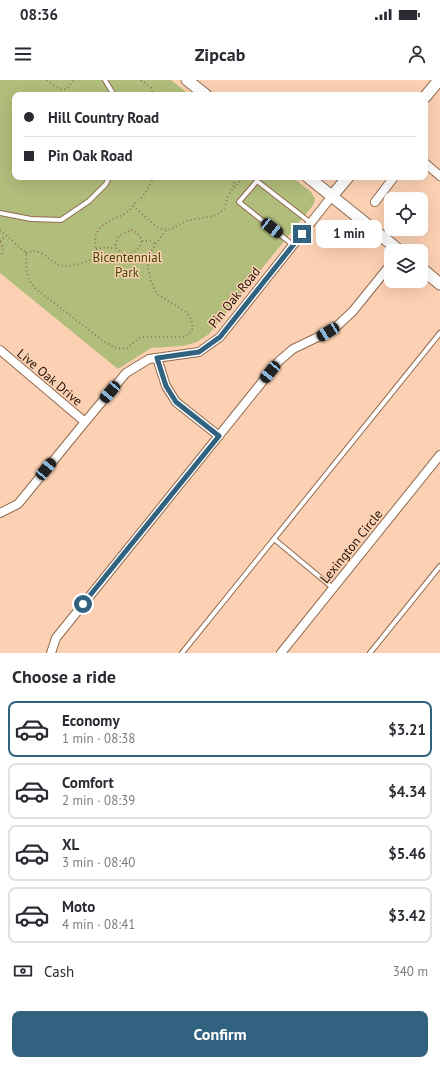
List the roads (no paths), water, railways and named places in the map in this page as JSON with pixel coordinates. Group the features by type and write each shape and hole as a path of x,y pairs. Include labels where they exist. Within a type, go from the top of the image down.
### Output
{"street":[{"path":"187,80 202,92"},
{"path":"428,93 439,80"},
{"path":"428,166 440,176"},
{"path":"312,180 391,244"},
{"name":"Pin Oak Road","path":"0,513 18,504 84,422 126,373 149,359 199,352 220,337 345,180"},
{"path":"375,202 392,180"},
{"path":"51,653 56,638 279,361 293,350 336,327 353,311 384,273"},
{"path":"428,274 440,284"},
{"name":"Live Oak Drive","path":"0,350 84,422"},
{"path":"157,358 166,386 176,402 219,436"},
{"name":"Lexington Circle","path":"281,653 440,455"}],"lane":[{"path":"105,80 112,92"},
{"path":"0,213 31,219 61,220 89,201 106,184 108,180"},
{"path":"293,245 239,202 257,181 311,223"},
{"path":"182,653 440,333"},
{"path":"274,539 333,588"},
{"path":"370,653 440,566"}],"park label":[{"name":"Bicentennial Park","path":"127,264"}]}
